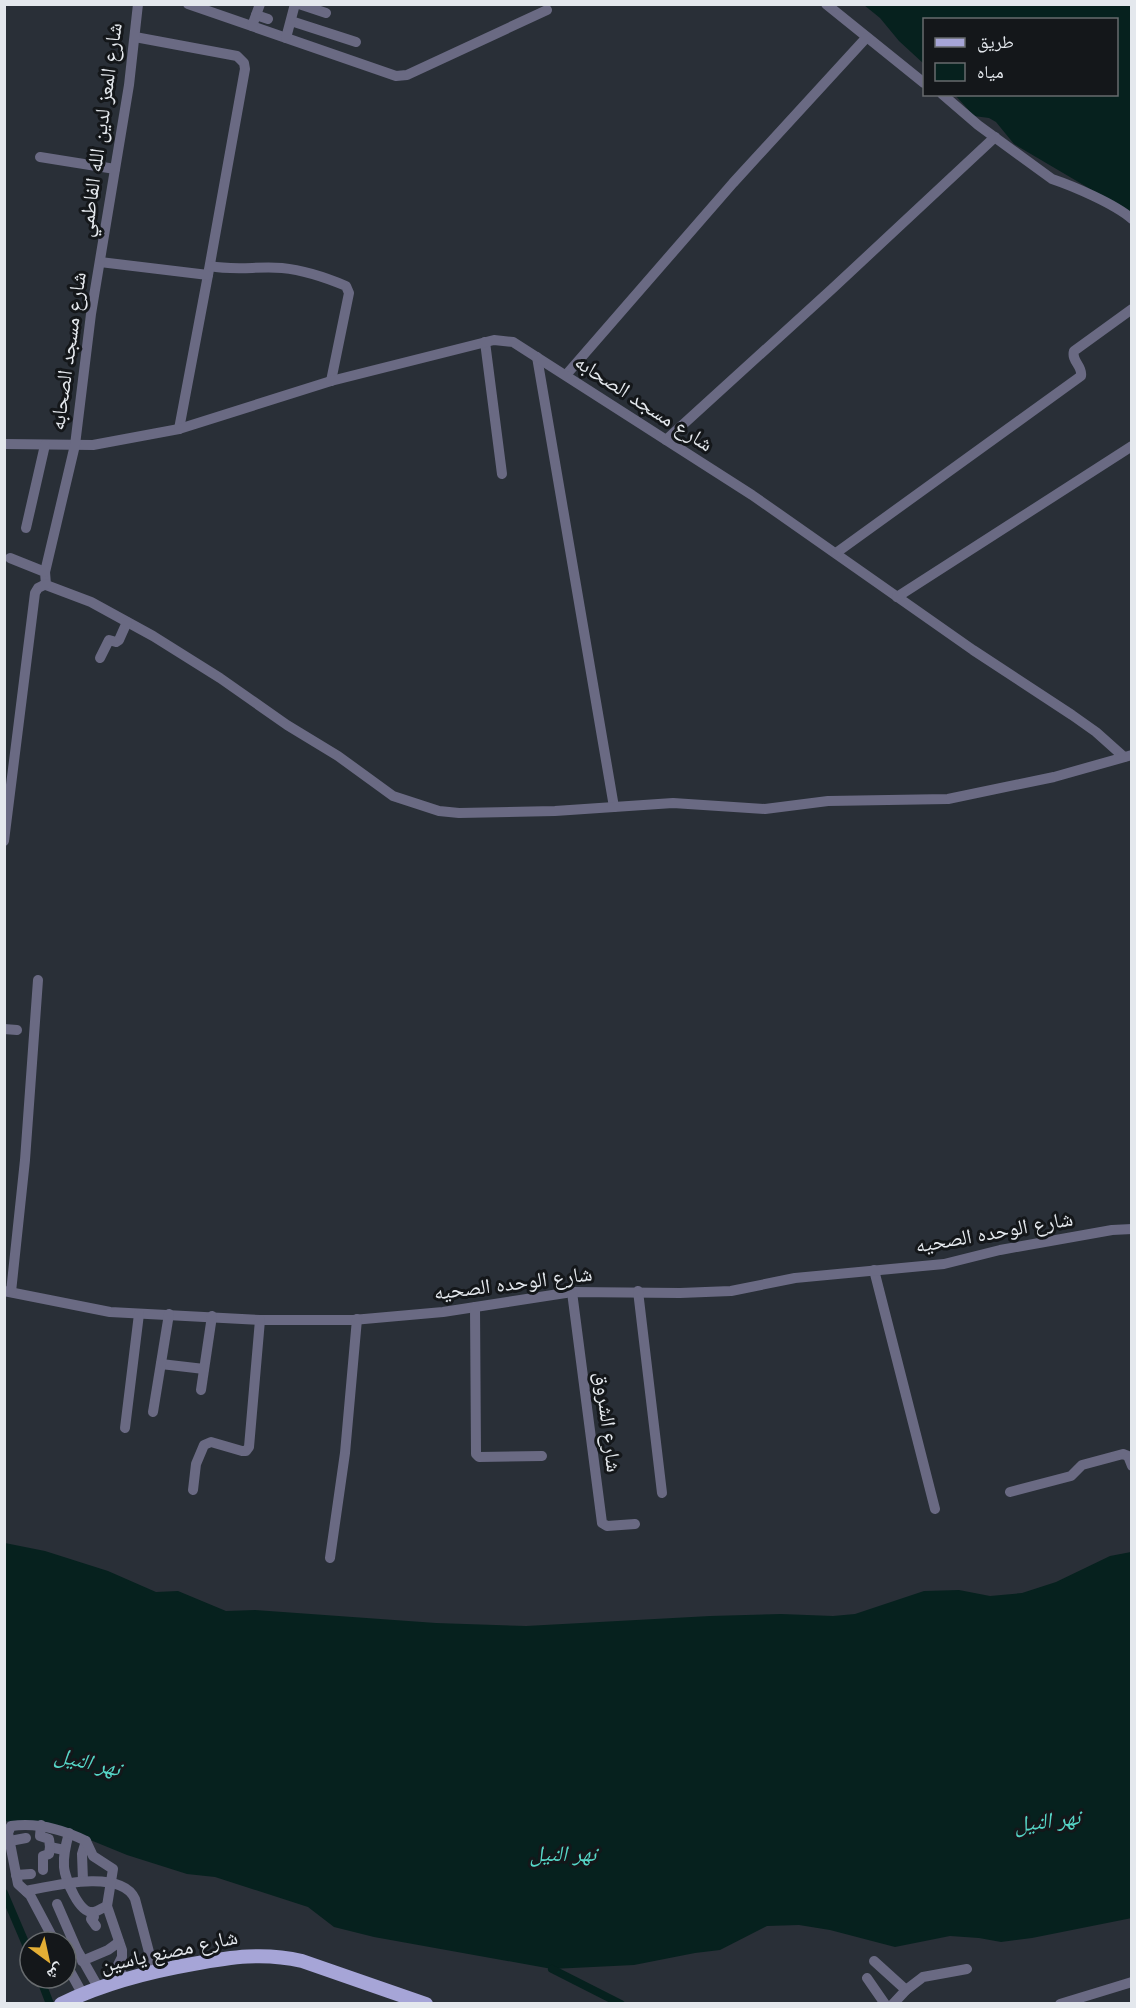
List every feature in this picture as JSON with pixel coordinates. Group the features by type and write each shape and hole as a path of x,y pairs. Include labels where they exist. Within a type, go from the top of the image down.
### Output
{"main road":[{"name":"شارع مصنع ياسين","path":"62,2003 81,1998 98,1987 154,1971 240,1956 271,1955 302,1961 426,2004"}],"street":[{"name":"شارع المعز لدين الله الفاطمي","path":"100,262 135,37 138,4"},
{"path":"188,4 389,74 402,76 547,10"},
{"path":"286,38 297,4 326,13"},
{"path":"826,4 923,82"},
{"path":"252,26 258,10 268,20"},
{"path":"291,21 356,42"},
{"path":"135,37 237,56 244,63 238,111 179,429"},
{"path":"567,375 733,183 866,38"},
{"path":"944,96 995,137 1052,178 1109,205 1131,219"},
{"path":"666,440 995,137"},
{"path":"40,157 115,169"},
{"path":"100,262 209,271 291,269 346,286 349,293 331,381"},
{"name":"شارع مسجد الصحابه","path":"4,841 35,593 46,578 75,445 91,314 100,262"},
{"path":"836,553 1081,376 1081,369 1073,357 1074,351 1131,309"},
{"name":"شارع مسجد الصحابه","path":"4,444 100,444 179,429 331,381 485,342 507,340 567,375 752,495 1128,756"},
{"path":"485,342 502,474"},
{"path":"537,357 614,807"},
{"path":"26,528 45,445"},
{"path":"897,597 1131,446"},
{"path":"10,558 153,636 220,678 286,725 338,756 401,800 429,810 455,813 555,812 692,803 765,809 828,801 948,799 1054,777 1128,756"},
{"path":"100,657 109,640 117,642 119,640 127,622"},
{"path":"8,1291 25,1160 38,980"},
{"path":"4,1029 17,1030"},
{"name":"شارع الوحده الصحيه","path":"8,1291 110,1311 139,1314 260,1320 357,1319 420,1315 572,1292 731,1291 795,1278 944,1264 1000,1250 1131,1228"},
{"path":"874,1270 935,1509"},
{"name":"شارع الشروق","path":"572,1292 602,1523 607,1526 635,1524"},
{"path":"638,1292 662,1493"},
{"path":"475,1307 477,1456 542,1456"},
{"path":"125,1428 139,1314"},
{"path":"153,1412 169,1314"},
{"path":"201,1390 212,1316"},
{"path":"330,1558 345,1453 357,1319"},
{"path":"193,1490 196,1464 204,1445 211,1442 242,1451 246,1451 249,1447 260,1320"},
{"path":"161,1364 204,1369"},
{"path":"1010,1492 1071,1476 1082,1465 1123,1454 1128,1456 1131,1466"},
{"path":"41,1825 40,1836 50,1839 49,1854 43,1856 43,1870"},
{"path":"47,1930 26,1891 20,1888 9,1828 41,1825 69,1833 86,1841 93,1856 112,1867 114,1872 107,1906 123,1953 118,1965 124,1978"},
{"path":"69,1833 64,1850 64,1867 68,1884 81,1905 91,1912 94,1917 91,1919 96,1926"},
{"path":"10,1841 26,1838"},
{"path":"82,1881 82,1854 86,1841"},
{"path":"50,1847 64,1850"},
{"path":"16,1875 31,1874"},
{"path":"26,1891 82,1881 111,1884 124,1888 132,1894 154,1971"},
{"path":"57,1904 68,1930"},
{"path":"91,1912 107,1906"},
{"path":"82,1961 102,1953 119,1942"},
{"path":"78,1954 98,1987"},
{"path":"874,1961 906,1990"},
{"path":"893,2004 923,1977 967,1969"},
{"path":"867,1978 885,2004"},
{"path":"1060,2004 1131,1982"}],"water":[{"path":"864,5 1131,5 1131,213 1014,144 996,122 989,118 974,116 956,96 1118,96 1118,18 923,18 923,63 899,41 880,18"},
{"name":"نهر النيل","path":"5,1543 45,1551 108,1571 156,1592 178,1591 226,1611 255,1610 436,1623 526,1626 710,1616 855,1614 924,1591 959,1590 990,1596 1022,1593 1056,1582 1110,1556 1131,1552 1132,1918 1001,1942 950,1936 895,1947 830,1930 799,1925 767,1926 720,1950 634,1965 552,1969 374,1937 334,1927 308,1907 215,1877 187,1874 127,1855 61,1828 5,1821"}],"waterway":[{"path":"4,1893 20,1930"},
{"path":"552,1969 621,2004"},
{"path":"45,1990 50,2004"}]}
